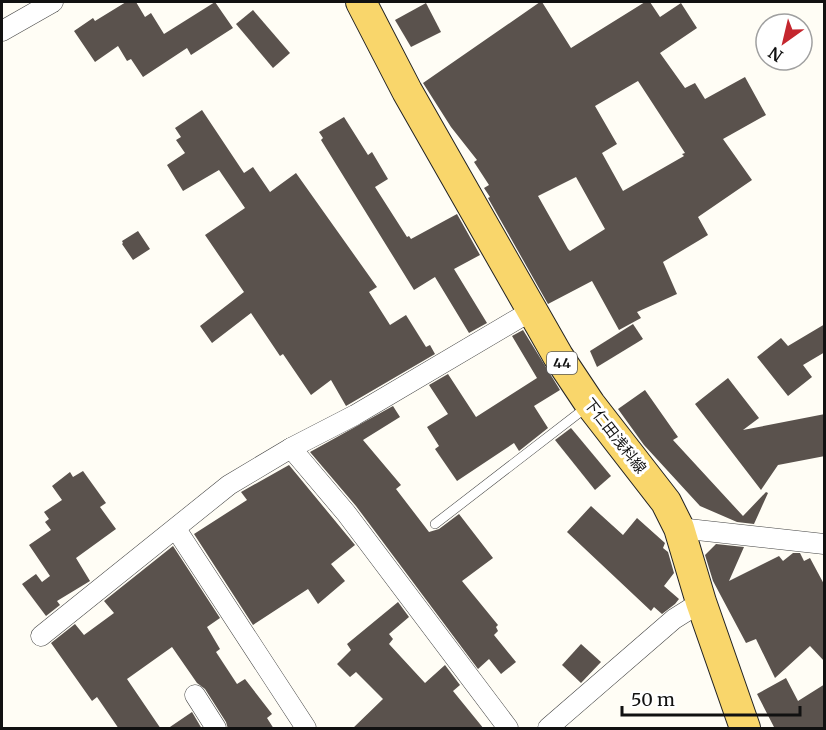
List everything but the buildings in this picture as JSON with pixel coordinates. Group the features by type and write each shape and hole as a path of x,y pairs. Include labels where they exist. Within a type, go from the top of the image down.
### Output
{"main road":[{"name":"下仁田浅科線","path":"361,2 407,91 531,311 590,404 666,502 679,528 701,602 745,729"}],"street":[{"path":"2,31 53,2"},
{"path":"41,636 229,484 355,415 531,311"},
{"path":"291,448 346,513 508,729"},
{"path":"679,528 825,544"},
{"path":"176,529 306,729"},
{"path":"548,729 674,619 701,602"},
{"path":"195,695 216,729"}],"lane":[{"path":"435,524 590,404"}]}
